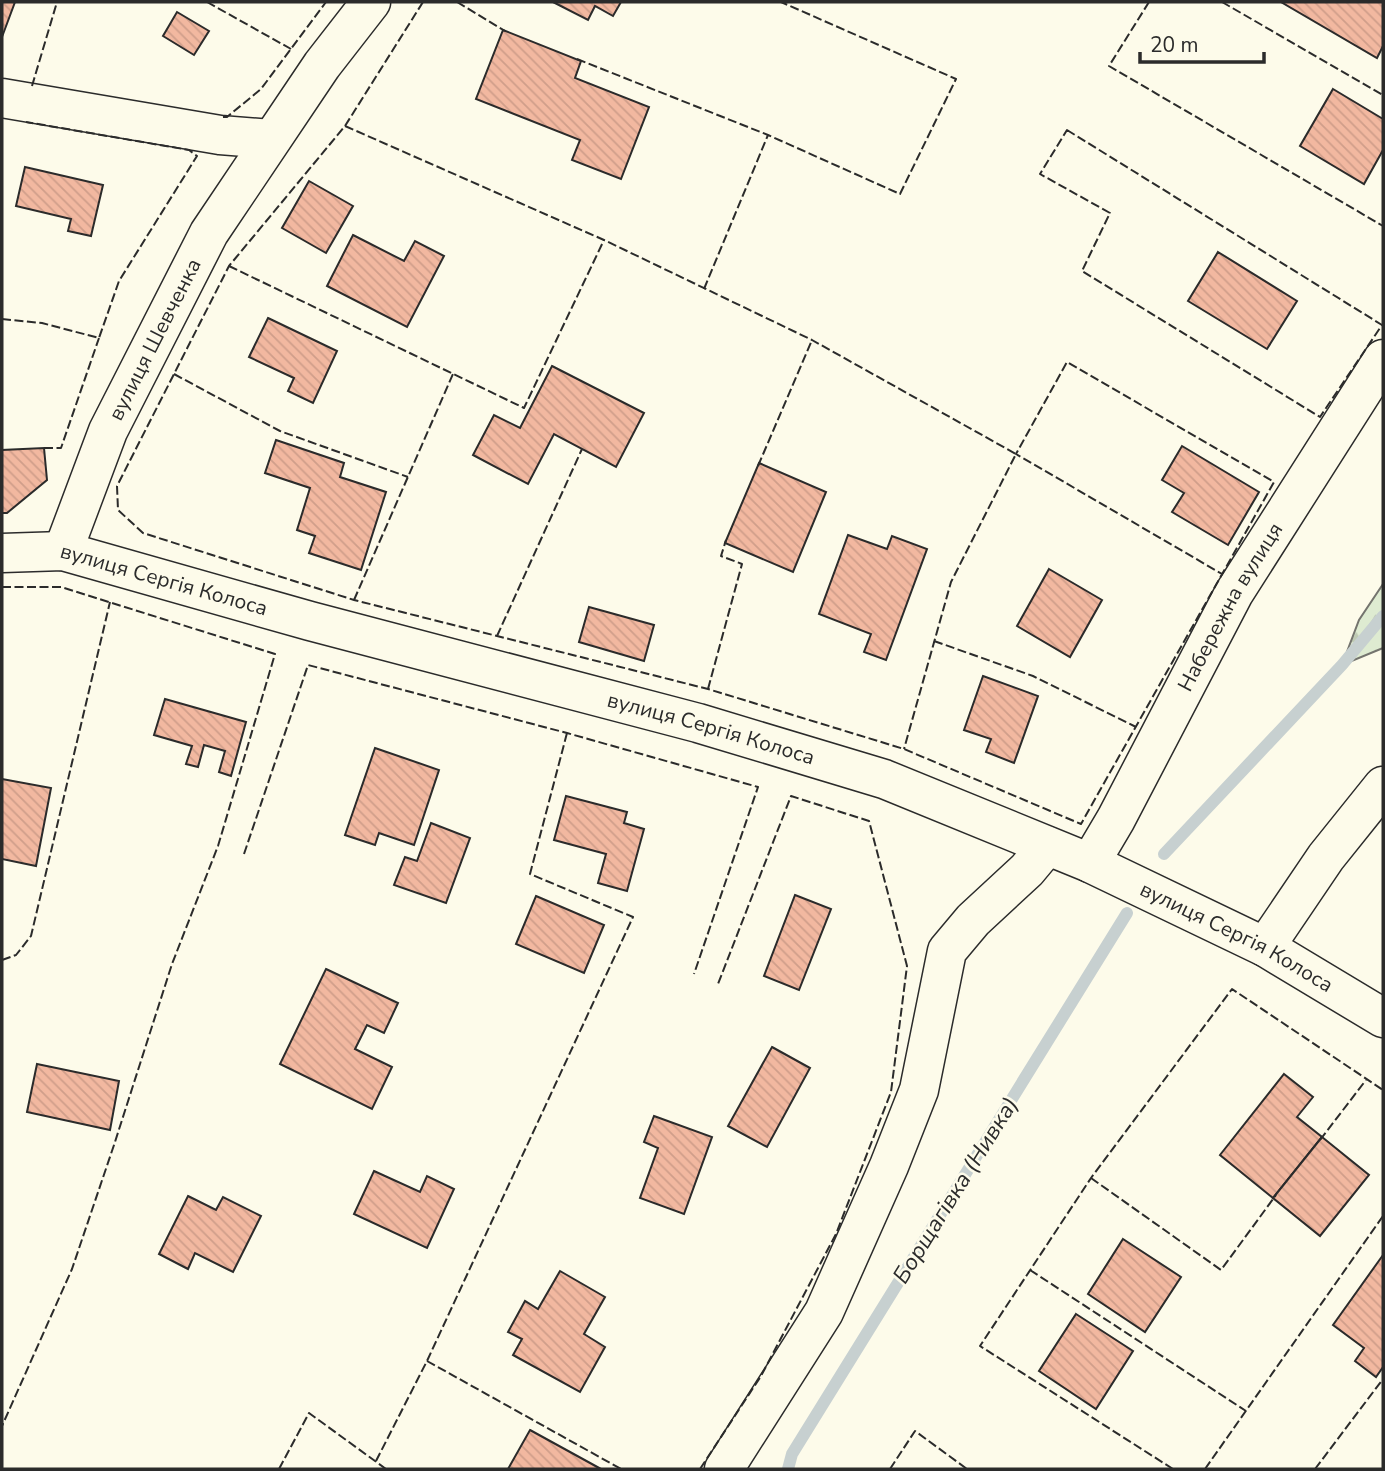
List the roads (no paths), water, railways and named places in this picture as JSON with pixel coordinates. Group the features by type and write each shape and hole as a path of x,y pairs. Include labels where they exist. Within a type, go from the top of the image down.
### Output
{"street":[{"name":"вулиця Шевченка","path":"63,551 108,431 209,233 322,65 371,2"},
{"path":"2,98 220,135 271,139"},
{"name":"Набережна вулиця","path":"1090,863 1116,819 1234,593 1383,359"},
{"name":"вулиця Сергія Колоса","path":"2,553 63,551 310,621 698,723 884,779 1090,863 1265,947 1383,1018"},
{"path":"1265,947 1326,857 1383,786"},
{"path":"724,1469 824,1312 890,1166 919,1090 947,951 973,920 1027,870 1047,846"}],"waterway":[{"name":"Борщагівка (Нивка)","path":"1164,854 1342,665 1383,616"},
{"name":"Борщагівка (Нивка)","path":"788,1469 792,1454 1127,913"}]}
